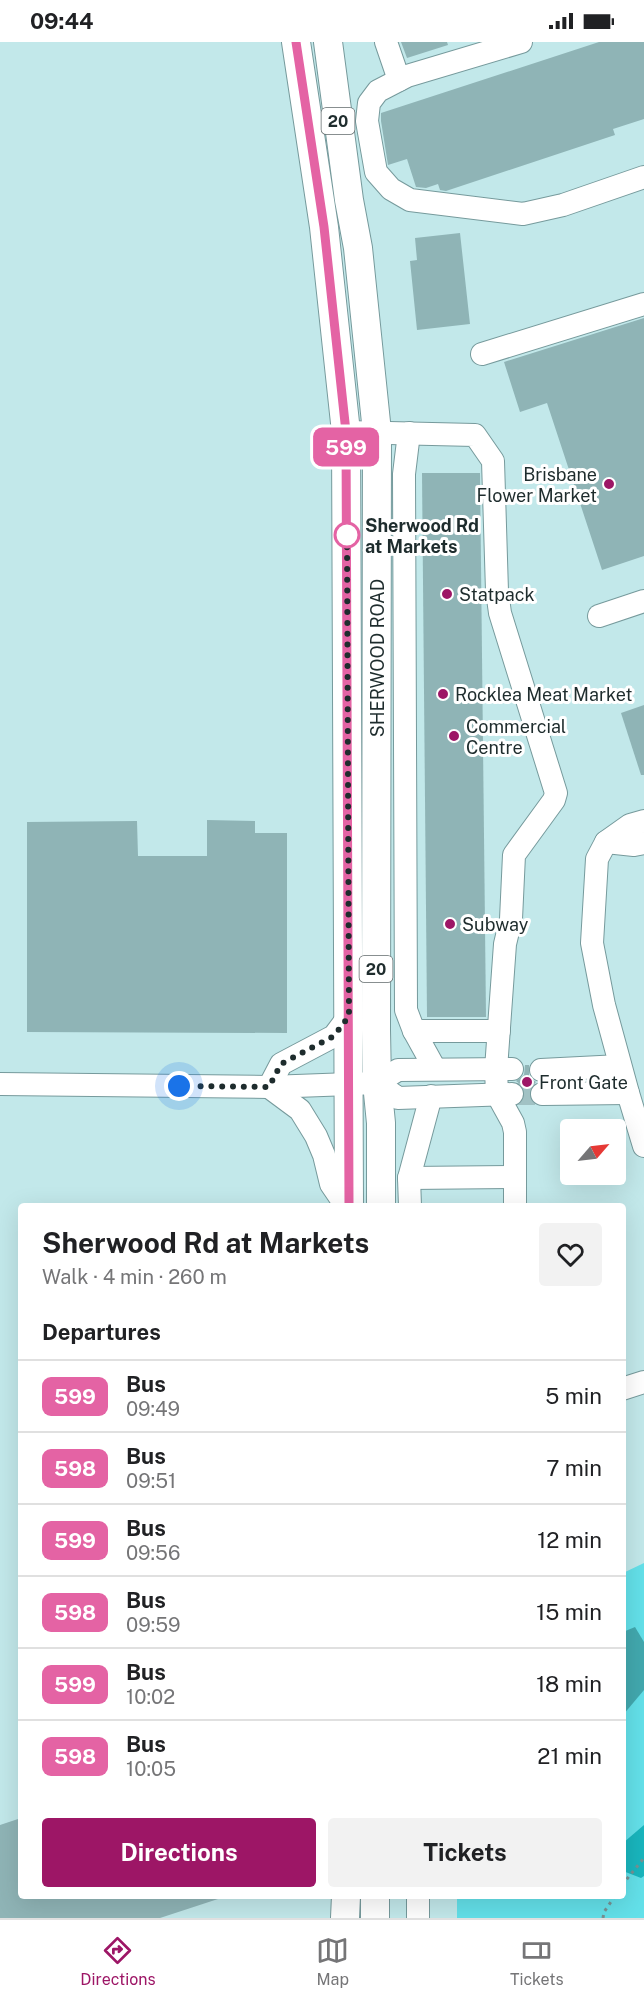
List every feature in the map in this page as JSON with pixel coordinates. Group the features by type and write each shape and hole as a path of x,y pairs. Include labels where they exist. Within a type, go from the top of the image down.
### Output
{"main road":[{"name":"SHERWOOD ROAD","path":"296,42 324,227 346,432 349,1016 363,1084 381,1123 381,1203"},
{"name":"SHERWOOD ROAD","path":"328,42 349,200 358,248 377,432 376,939 363,1084 348,1203"},
{"path":"345,1899 345,1918"},
{"path":"375,1899 375,1918"}],"street":[{"path":"386,42 399,80"},
{"path":"521,42 399,80 378,91 369,103 367,121 376,172 391,189 410,200 523,214 563,205 644,177"},
{"path":"482,354 644,304"},
{"path":"346,432 475,435 493,461 497,591 500,613 556,794 514,855 511,918 505,944 499,1030 505,1094 515,1132 515,1203"},
{"path":"409,433 404,474 406,1010 414,1031 435,1069"},
{"path":"598,616 644,601"},
{"path":"644,821 630,825 606,842 597,859 592,943 598,978 620,1066 644,1146"},
{"path":"606,842 634,845 644,843"},
{"path":"376,939 405,933"},
{"path":"269,1087 281,1064 334,1036 349,1016"},
{"path":"414,1031 499,1030"},
{"path":"541,1070 620,1066"},
{"path":"0,1084 269,1087 363,1084 398,1070 504,1069"},
{"path":"363,1084 398,1098 505,1094"},
{"path":"269,1087 300,1110 316,1136 324,1155 331,1184 346,1203"},
{"path":"542,1094 628,1093"},
{"path":"410,1203 410,1178 431,1096"},
{"path":"410,1178 515,1177"},
{"path":"626,1388 644,1383"},
{"path":"418,1899 418,1918"}],"path":[{"path":"626,1881 644,1858"},
{"path":"603,1918 604,1912 613,1899"}],"shaded area":[{"path":"644,1563 644,1918 457,1918 457,1899 626,1899 626,1572"},
{"path":"635,1627 644,1642 644,1690 626,1711 626,1631"},
{"path":"644,1825 644,1876 641,1878 626,1872 626,1840"}],"building":[{"path":"401,42 447,42 448,45 407,58"},
{"path":"599,42 644,42 644,119 613,129 615,135 446,191 440,190 438,184 426,188 416,187 407,159 388,165 381,113"},
{"path":"460,233 470,324 417,330 410,261 417,260 415,238"},
{"name":"Brisbane Flower Market","path":"644,318 644,556 602,570 547,403 520,412 504,362"},
{"name":"Commercial Centre","path":"422,473 480,473 486,1017 427,1017"},
{"path":"644,705 644,775 641,775 621,713"},
{"path":"207,820 255,821 255,833 287,833 287,1033 27,1032 27,822 137,821 138,856 207,856"},
{"path":"525,1065 529,1065 529,1077 536,1082 530,1088 529,1097 525,1097 524,1087 516,1081 524,1075"},
{"path":"18,1819 18,1899 218,1899 160,1918 0,1918 0,1825"}],"tunnel":[{"path":"513,1094 542,1094"}],"bus line":[{"name":"599","path":"296,42 324,227 346,432 349,1203"}],"place":[{"name":"Brisbane Flower Market","path":"609,484"},
{"name":"Sherwood Rd at Markets","path":"347,535"},
{"name":"Statpack","path":"447,594"},
{"name":"Rocklea Meat Market","path":"443,694"},
{"name":"Commercial Centre","path":"454,736"},
{"name":"Subway","path":"450,924"},
{"name":"Front Gate","path":"527,1082"}],"route":[{"path":"179,1086 269,1087 281,1064 334,1036 349,1016 347,535"}]}
